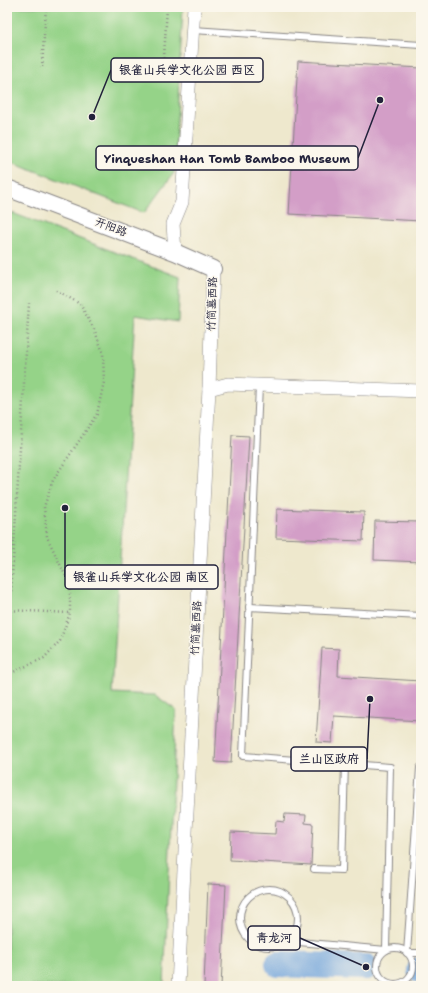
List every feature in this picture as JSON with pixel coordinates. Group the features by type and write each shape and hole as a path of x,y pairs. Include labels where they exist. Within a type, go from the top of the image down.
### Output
{"street":[{"path":"175,252 173,224 182,202 194,7"},
{"name":"开阳路","path":"7,188 175,252 213,270"},
{"name":"竹简墓西路","path":"178,986 209,389 213,270"},
{"path":"209,389 228,384 421,391"}],"lane":[{"path":"192,30 421,45"},
{"path":"258,386 244,756 390,767 386,950 378,958 377,964 377,970 384,983 407,983 413,969 413,962 407,953 421,768"},
{"path":"250,607 421,616"},
{"path":"314,869 342,870 345,763"},
{"path":"288,941 295,933 298,923 298,913 294,903 288,896 279,890 269,888 259,890 250,895 244,902 240,911 239,920 241,929 253,944 271,948 280,946 288,941 386,950 397,948 407,953 421,953"}],"path":[{"path":"42,67 46,7"},
{"path":"163,74 167,7"},
{"path":"29,303 8,610 7,675 44,658 60,641 70,613 70,585 47,537 44,507 53,480 97,414 104,382 103,352 94,329 80,304 56,290"},
{"path":"8,610 70,613"}],"green space":[{"path":"7,7 183,7 174,173 144,213 7,160"},
{"path":"7,211 180,277 178,322 135,315 112,693 155,695 176,710 164,986 7,986"}],"building":[{"path":"298,61 421,68 421,221 289,214"},
{"path":"232,435 249,436 231,763 215,762"},
{"path":"277,509 364,512 363,541 276,538"},
{"path":"375,521 421,522 421,562 374,560"},
{"path":"322,648 339,649 338,676 421,681 421,721 334,716 332,743 316,742"},
{"path":"285,814 306,815 305,823 313,824 311,865 230,860 231,832 275,834 276,821 284,822"},
{"path":"208,884 226,885 221,986 204,986"}],"waterway":[{"path":"278,964 366,967"}],"place":[{"name":"Yinqueshan Han Tomb Bamboo Museum","path":"380,100"},
{"name":"银雀山兵学文化公园 西区","path":"92,117"},
{"name":"银雀山兵学文化公园 南区","path":"65,508"},
{"name":"兰山区政府","path":"370,699"},
{"name":"青龙河","path":"366,967"}]}
